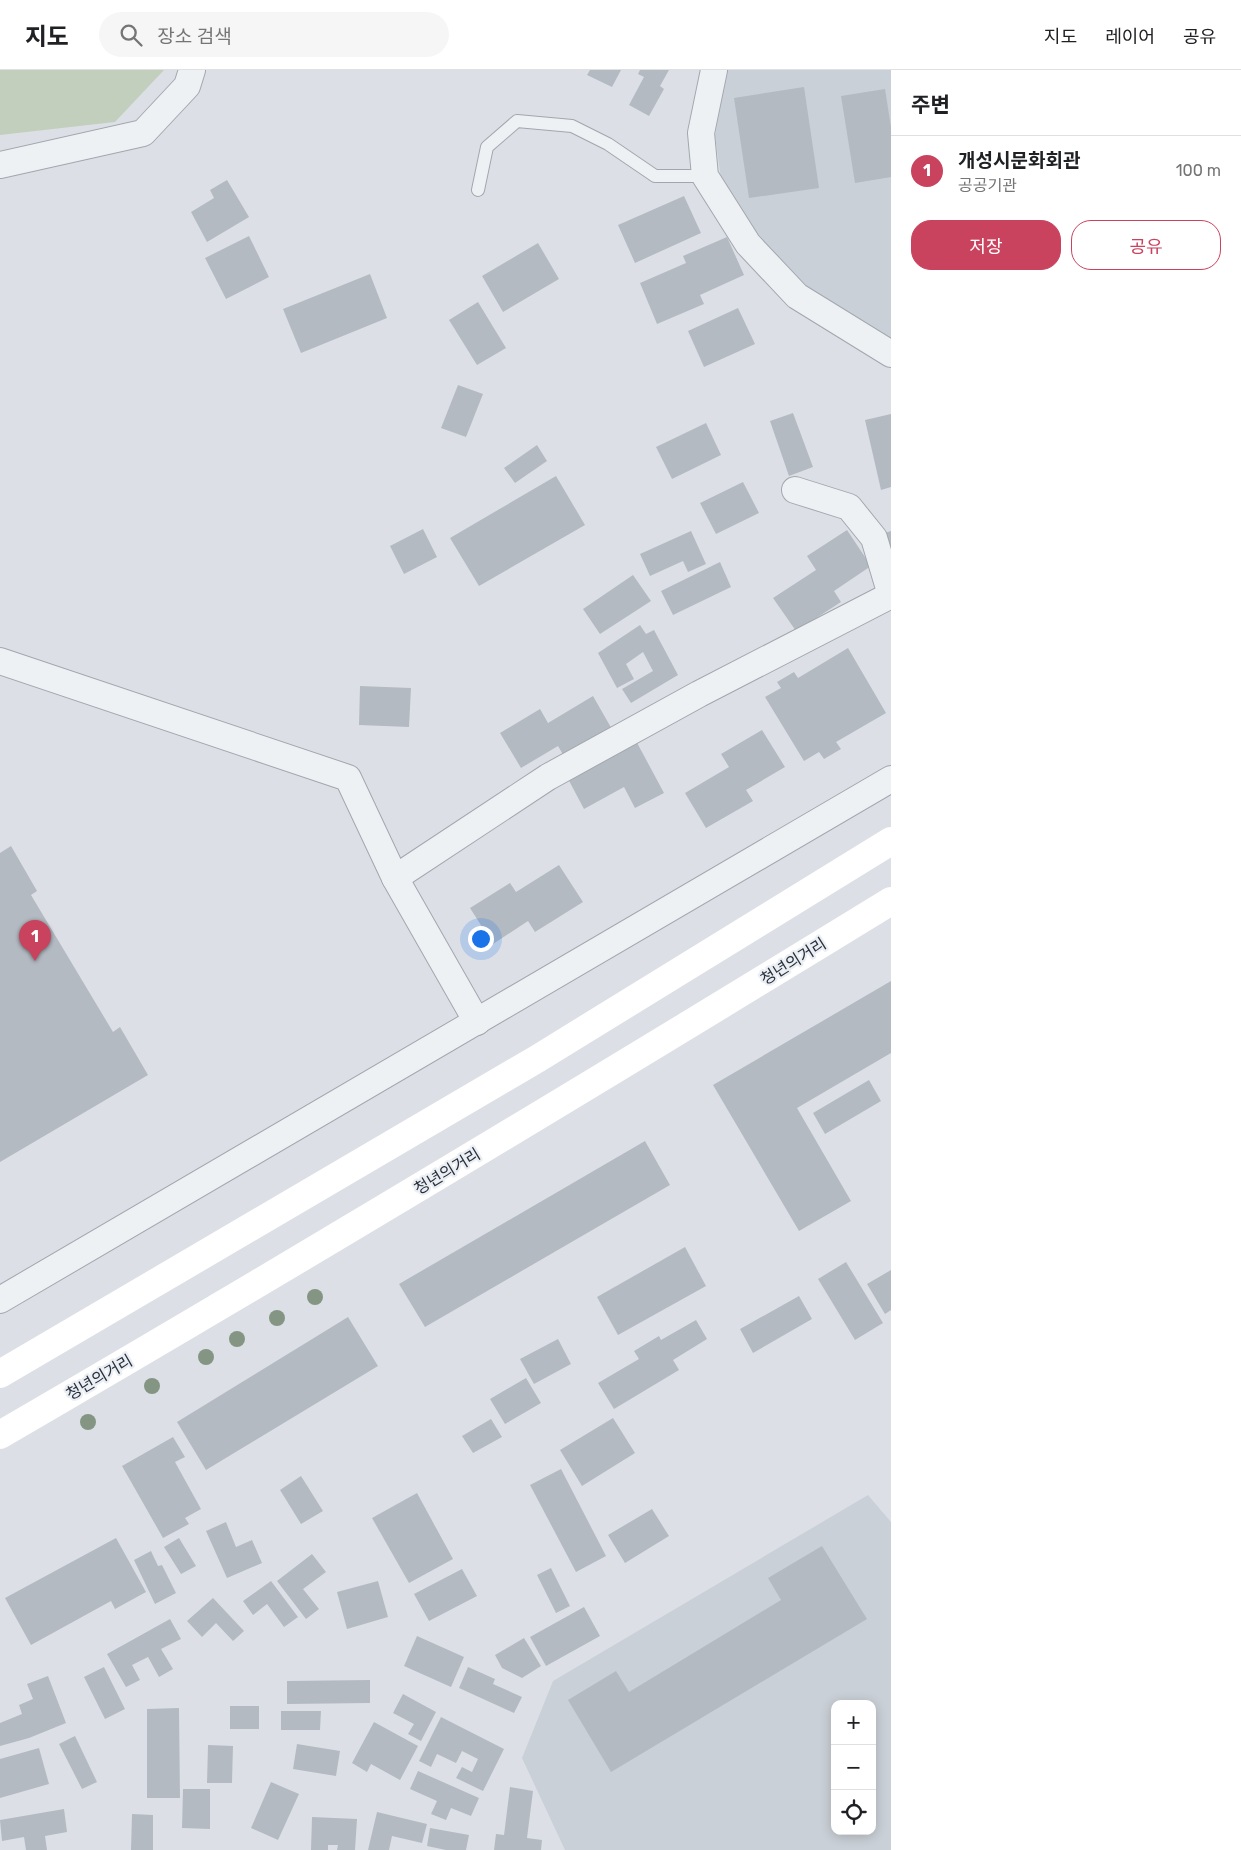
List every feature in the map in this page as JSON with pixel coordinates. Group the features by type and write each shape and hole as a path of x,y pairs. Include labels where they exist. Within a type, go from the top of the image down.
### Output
{"main road":[{"path":"0,1374 537,1059 891,841"},
{"name":"청년의거리","path":"0,1435 216,1309 601,1079 891,901"}],"street":[{"path":"0,164 143,133 187,86 192,70"},
{"path":"714,70 701,133 705,176 748,244 796,296 891,354"},
{"path":"395,878 548,777 699,694 891,594 874,538 849,507 795,490"},
{"path":"0,662 348,778 395,878 477,1022"},
{"path":"0,1300 891,779"}],"lane":[{"path":"478,190 487,147 517,121 572,126 608,144 655,176 705,176"}],"shaded area":[{"path":"726,70 891,70 891,340 810,292 755,238 722,186 715,136"},
{"path":"868,1495 891,1522 891,1850 565,1850 522,1758 553,1681"}],"green space":[{"path":"0,70 164,70 115,122 0,135"}],"building":[{"path":"590,70 621,70 612,87 587,75"},
{"path":"640,70 669,70 660,86 664,89 649,116 629,105 644,77 638,74"},
{"path":"804,87 819,188 749,198 734,98"},
{"path":"885,89 891,127 891,177 855,183 841,96"},
{"path":"227,180 249,217 207,242 191,212 214,198 210,190"},
{"path":"684,196 701,233 635,263 618,225"},
{"path":"249,236 269,277 226,299 205,258"},
{"path":"727,237 744,275 700,295 704,304 657,324 640,283 686,263 683,256"},
{"path":"538,243 559,279 503,312 482,276"},
{"path":"370,274 387,318 301,353 283,309"},
{"path":"478,302 506,348 477,365 449,320"},
{"path":"738,308 755,344 704,367 688,331"},
{"path":"458,385 483,394 466,437 441,428"},
{"path":"793,413 813,467 789,476 770,421"},
{"path":"891,414 891,487 881,490 865,420"},
{"path":"706,423 721,455 672,479 656,447"},
{"path":"537,445 547,461 515,483 504,468"},
{"path":"556,476 585,525 479,586 450,538"},
{"path":"743,482 759,513 716,534 700,503"},
{"path":"423,529 437,557 404,574 390,546"},
{"path":"847,530 871,566 834,591 841,602 796,631 773,598 816,570 807,556"},
{"path":"691,531 706,564 688,572 683,561 650,576 640,554"},
{"path":"891,531 891,556 885,533"},
{"path":"720,562 731,587 673,615 661,591"},
{"path":"633,575 651,601 600,634 583,609"},
{"path":"640,625 646,634 654,630 678,675 631,703 622,689 653,671 643,652 626,664 634,679 617,688 598,653"},
{"path":"848,648 886,713 836,742 841,749 824,759 819,752 804,761 765,697 781,688 777,682 794,672 798,678"},
{"path":"360,686 411,688 409,727 359,725"},
{"path":"593,696 613,731 565,758 558,746 521,768 500,733 540,709 548,723"},
{"path":"762,730 785,767 746,790 753,801 706,828 685,793 729,767 721,754"},
{"path":"635,739 664,793 635,808 624,787 584,809 566,775"},
{"path":"11,846 37,891 31,895 113,1032 120,1027 148,1075 0,1162 0,853"},
{"path":"559,865 583,902 535,932 528,921 493,944 470,908 510,883 516,892"},
{"path":"891,981 891,1053 797,1108 851,1201 799,1231 713,1085"},
{"path":"869,1080 881,1101 825,1134 813,1113"},
{"path":"645,1141 670,1185 425,1327 399,1284"},
{"path":"685,1247 706,1286 618,1335 597,1297"},
{"path":"846,1262 883,1323 855,1340 818,1279"},
{"path":"891,1270 891,1310 885,1314 867,1284"},
{"path":"799,1296 812,1319 753,1353 740,1329"},
{"path":"348,1317 378,1366 206,1470 177,1422"},
{"path":"696,1320 707,1339 673,1360 679,1370 614,1409 598,1383 639,1359 634,1351 659,1336 661,1340"},
{"path":"558,1339 571,1364 534,1384 520,1359"},
{"path":"526,1378 541,1403 505,1424 490,1399"},
{"path":"613,1418 635,1453 582,1486 560,1450"},
{"path":"491,1419 502,1437 473,1453 462,1436"},
{"path":"173,1437 185,1457 175,1462 201,1509 185,1518 189,1524 163,1538 122,1466"},
{"path":"561,1469 606,1556 576,1572 530,1485"},
{"path":"301,1476 323,1511 301,1524 280,1490"},
{"path":"417,1493 453,1559 409,1583 372,1518"},
{"path":"652,1509 669,1536 625,1563 608,1535"},
{"path":"226,1522 236,1547 252,1540 262,1563 227,1578 206,1531"},
{"path":"116,1538 146,1592 115,1609 111,1601 31,1645 5,1598"},
{"path":"179,1538 196,1566 181,1574 164,1547"},
{"path":"822,1546 867,1619 611,1772 568,1700 616,1671 629,1692 781,1600 768,1578"},
{"path":"151,1551 158,1566 162,1565 176,1593 155,1604 134,1560"},
{"path":"312,1554 326,1572 303,1589 319,1609 306,1619 277,1581"},
{"path":"551,1568 570,1606 556,1613 537,1575"},
{"path":"462,1569 477,1596 429,1621 414,1594"},
{"path":"271,1581 298,1617 284,1627 267,1604 253,1615 243,1601"},
{"path":"378,1581 388,1617 347,1629 337,1592"},
{"path":"213,1598 244,1631 233,1641 216,1623 202,1637 187,1621"},
{"path":"584,1607 600,1636 546,1666 530,1637"},
{"path":"170,1619 181,1639 161,1649 173,1669 159,1677 148,1657 132,1665 140,1680 126,1687 107,1654"},
{"path":"417,1636 464,1657 451,1687 404,1666"},
{"path":"524,1638 541,1666 522,1678 502,1668 495,1655"},
{"path":"104,1667 125,1709 105,1719 84,1677"},
{"path":"468,1667 495,1679 493,1684 522,1697 514,1713 459,1688"},
{"path":"48,1676 66,1723 29,1738 0,1746 0,1723 22,1714 19,1705 33,1699 27,1684"},
{"path":"370,1680 370,1703 287,1704 287,1681"},
{"path":"403,1694 436,1712 421,1741 408,1734 414,1724 393,1713"},
{"path":"230,1706 259,1706 259,1729 230,1729"},
{"path":"179,1708 180,1798 147,1798 147,1709"},
{"path":"281,1711 321,1711 320,1730 281,1730"},
{"path":"441,1717 504,1749 483,1791 456,1778 462,1767 472,1772 478,1759 462,1751 456,1763 437,1754 431,1767 419,1761"},
{"path":"374,1722 418,1746 400,1780 371,1764 367,1772 352,1763"},
{"path":"75,1736 97,1782 82,1789 59,1744"},
{"path":"297,1744 340,1751 336,1776 293,1769"},
{"path":"208,1745 233,1746 232,1783 207,1783"},
{"path":"39,1748 49,1784 0,1798 0,1759"},
{"path":"418,1771 479,1798 471,1816 451,1808 446,1820 431,1814 437,1801 410,1789"},
{"path":"271,1782 299,1794 278,1840 251,1828"},
{"path":"510,1787 533,1791 527,1838 542,1840 541,1850 494,1850 496,1834 504,1835"},
{"path":"183,1789 210,1789 210,1829 182,1828"},
{"path":"64,1809 67,1832 45,1836 47,1850 26,1850 24,1837 2,1841 0,1820"},
{"path":"377,1812 427,1824 422,1843 392,1836 389,1850 368,1850"},
{"path":"132,1814 153,1815 153,1850 131,1850"},
{"path":"312,1817 357,1819 355,1850 337,1850 338,1845 328,1845 328,1850 311,1850"},
{"path":"430,1828 469,1835 466,1850 446,1850 427,1846"}],"place":[{"name":"개성시문화회관","path":"35,961"}]}
